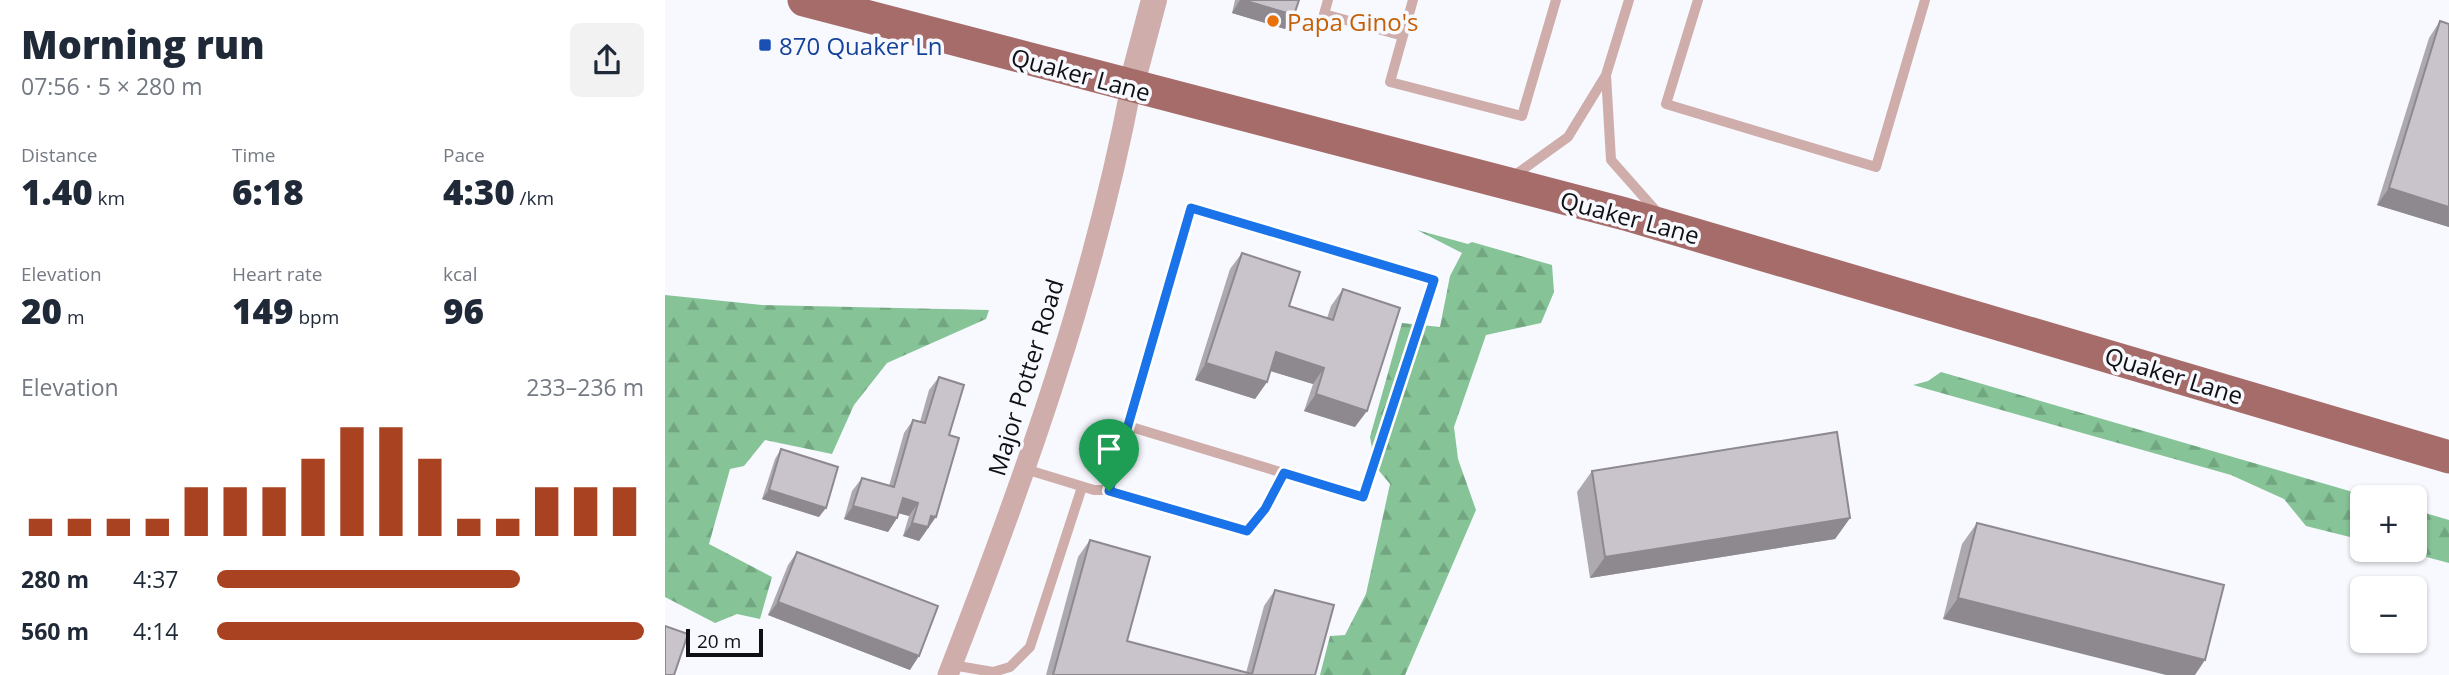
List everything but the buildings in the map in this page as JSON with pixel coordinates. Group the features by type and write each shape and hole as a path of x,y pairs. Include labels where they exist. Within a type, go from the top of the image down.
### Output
{"main road":[{"name":"Quaker Lane","path":"804,0 1670,228 2449,457"}],"street":[{"path":"1131,87 1154,0"},
{"name":"Major Potter Road","path":"950,670 1025,470 1118,154 1131,87"}],"lane":[{"path":"1328,0 1324,14 1403,36"},
{"path":"1413,0 1391,82 1522,116 1556,0"},
{"path":"1504,184 1568,137 1606,75 1629,0"},
{"path":"1698,0 1666,104 1877,167 1925,0"},
{"path":"1606,75 1611,160 1670,228"},
{"path":"1109,491 1191,208 1434,280 1363,497 1128,426"},
{"path":"1025,470 1247,531 1265,509 1284,473"},
{"path":"950,670 993,672 1010,667 1030,647 1083,487"}],"green space":[{"path":"1417,230 1468,244 1472,242 1552,265 1554,292 1541,323 1486,335 1454,427 1458,459 1476,510 1405,675 1320,675 1330,636 1345,635 1366,594 1390,484 1375,466 1370,437 1402,323 1440,327 1450,276 1462,253"},
{"path":"665,295 762,305 989,310 986,319 887,363 854,405 832,454 765,440 744,466 730,469 709,544 772,577 760,619 737,614 715,623 665,597"},
{"path":"1941,372 2350,491 2350,537 2306,526 2284,499 2231,475 1913,385 1928,381"},
{"path":"2427,514 2449,520 2449,563 2427,557"}],"place":[{"name":"Papa Gino's","path":"1273,21"},
{"name":"870 Quaker Ln","path":"765,45"}],"route":[{"path":"1191,208 1434,280 1363,497 1284,473 1265,509 1247,531 1109,491 1191,208"}]}
